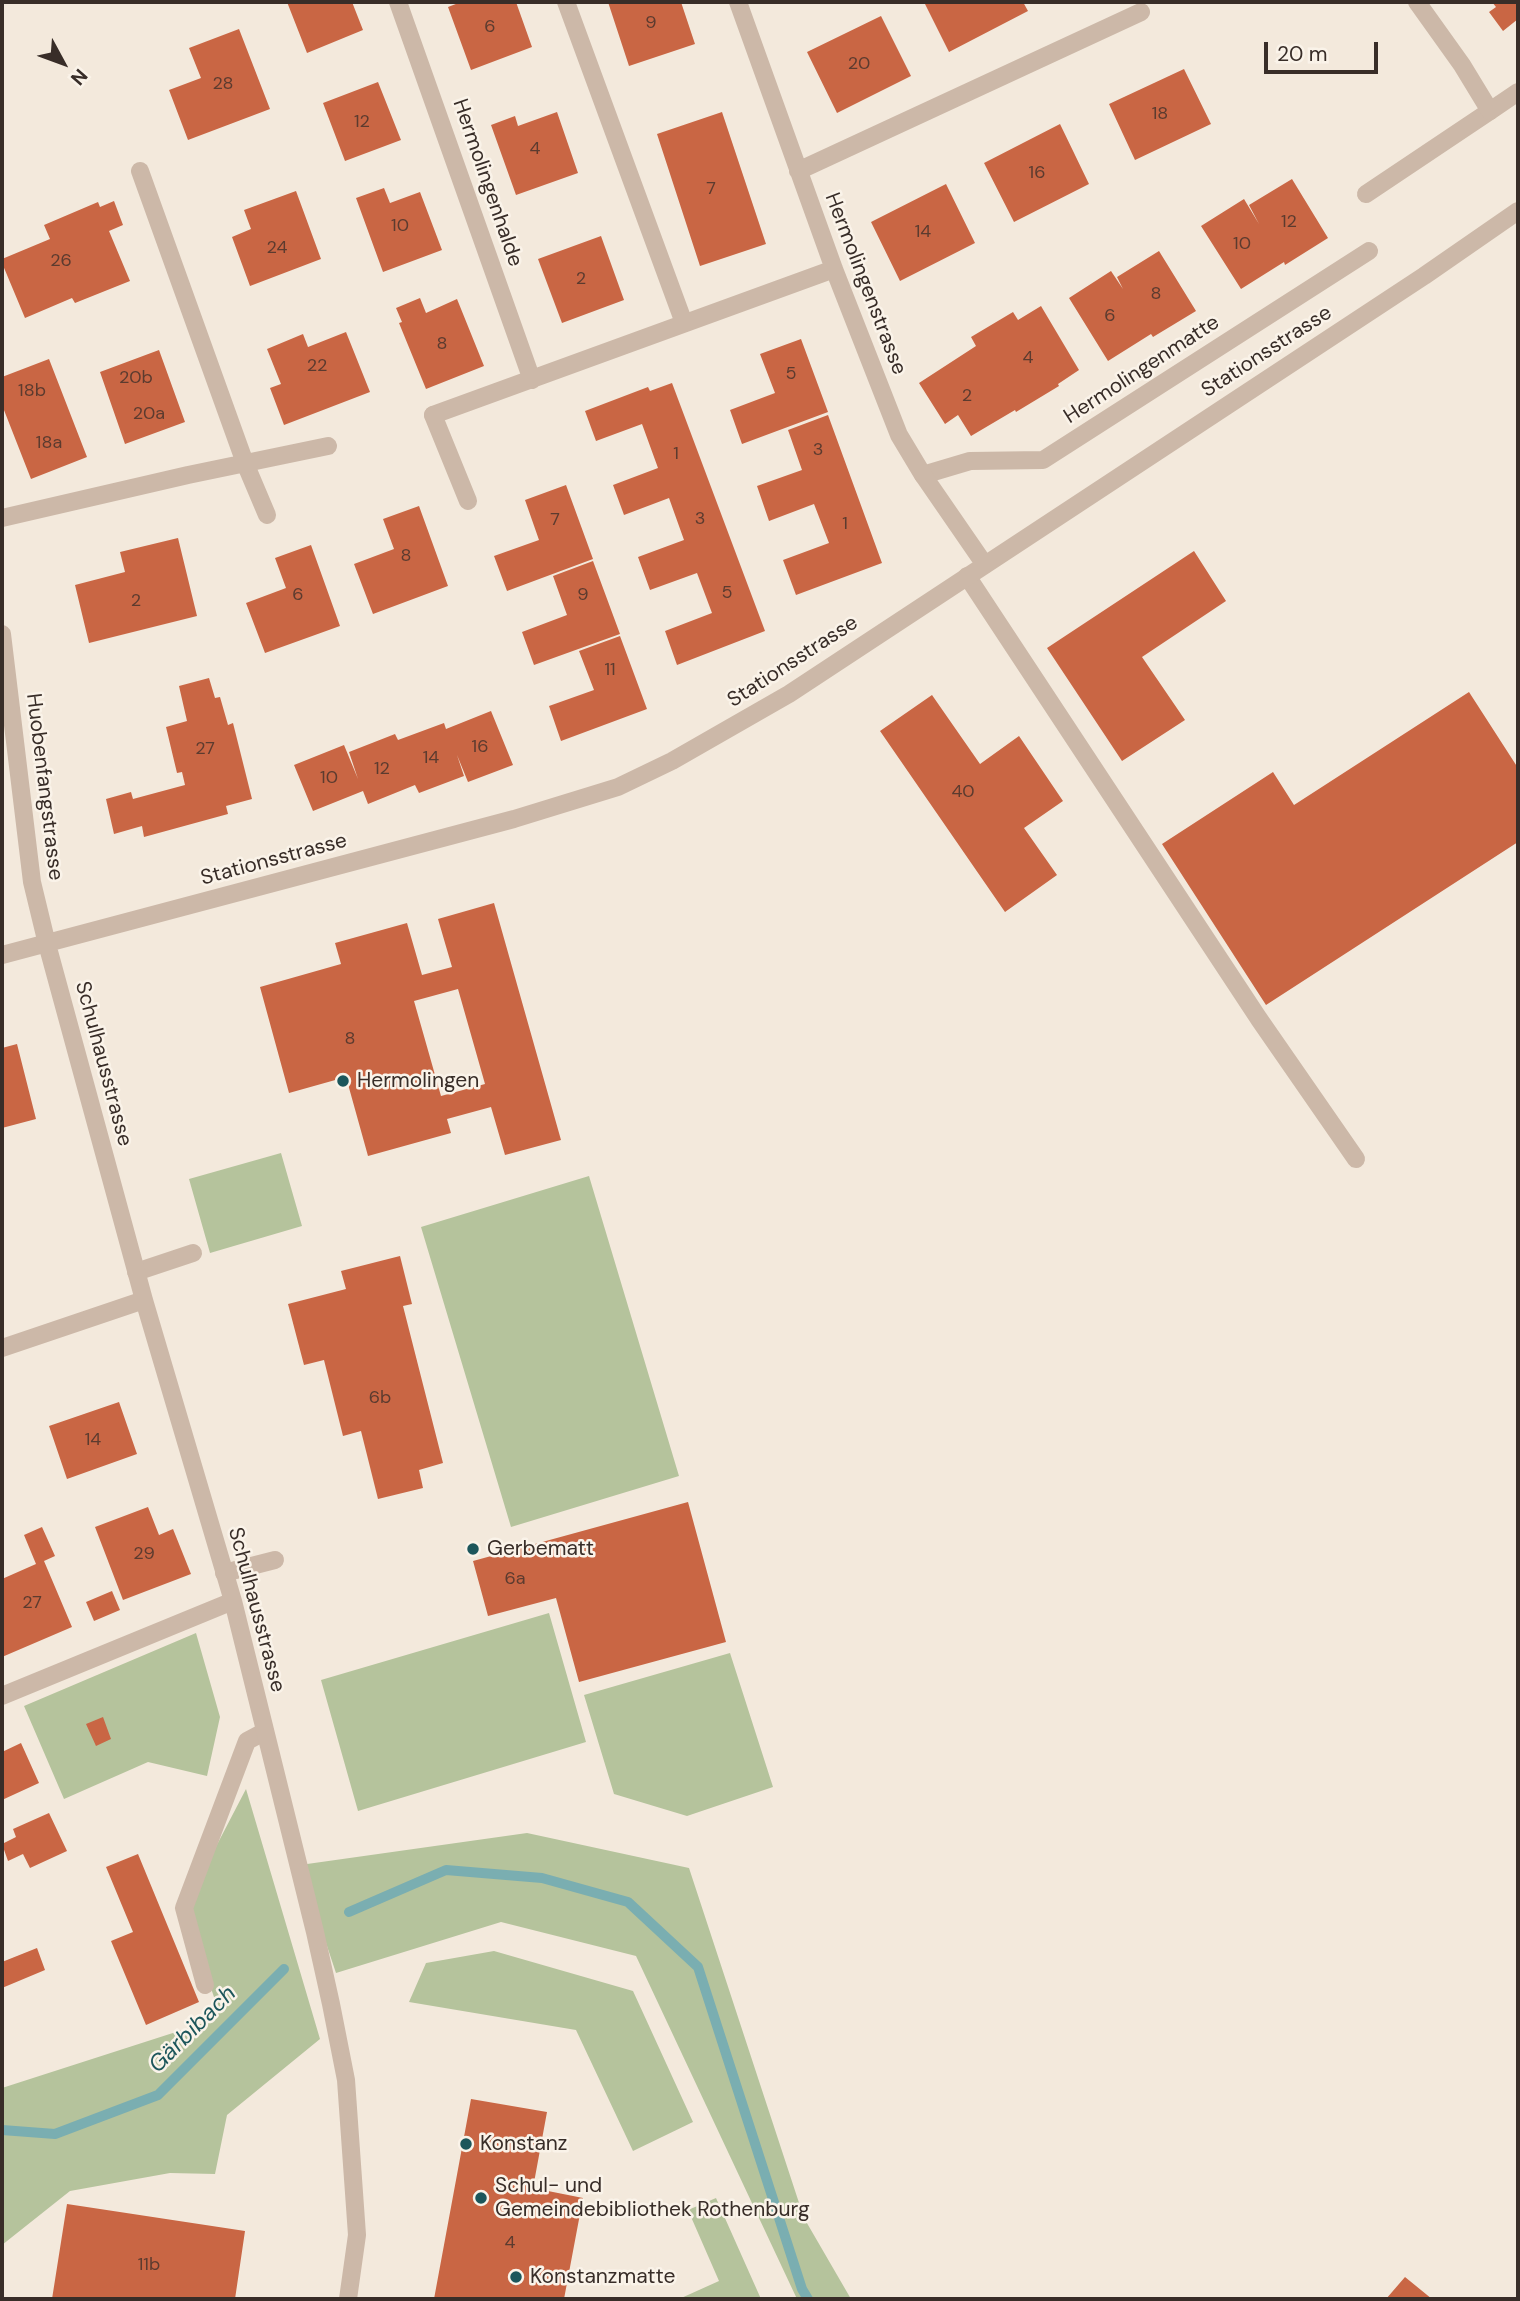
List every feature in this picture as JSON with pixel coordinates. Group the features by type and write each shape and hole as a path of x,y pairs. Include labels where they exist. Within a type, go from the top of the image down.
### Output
{"street":[{"name":"Hermolingenhalde","path":"398,2 532,380"},
{"path":"566,2 684,323"},
{"name":"Hermolingenstrasse","path":"738,2 834,269 899,435 985,565"},
{"path":"1417,2 1462,65 1490,111"},
{"path":"798,171 1140,12"},
{"path":"1366,194 1518,92"},
{"path":"140,170 245,463 267,515"},
{"name":"Stationsstrasse","path":"2,955 514,819 618,787 683,755 779,701 1424,276 1518,211"},
{"name":"Hermolingenmatte","path":"923,475 970,461 1043,460 1369,251"},
{"path":"468,501 433,415 834,269"},
{"path":"2,518 328,446"},
{"path":"967,576 1259,1019 1356,1159"},
{"name":"Huobenfangstrasse","path":"2,634 32,882 47,944"},
{"name":"Schulhausstrasse","path":"47,944 136,1272 233,1601 315,1932 346,2080 357,2235 348,2299"},
{"path":"136,1272 193,1253"},
{"path":"2,1348 144,1300"},
{"path":"225,1573 275,1560"},
{"path":"2,1696 233,1601"},
{"path":"205,1985 184,1909 247,1741 264,1732"}],"green space":[{"path":"281,1153 302,1226 210,1253 189,1179"},
{"path":"589,1176 679,1476 511,1527 421,1227"},
{"path":"549,1613 586,1742 358,1811 321,1680"},
{"path":"196,1633 220,1717 207,1776 148,1762 64,1799 24,1706"},
{"path":"730,1653 773,1787 687,1816 614,1794 584,1695"},
{"path":"246,1789 320,2039 227,2115 215,2174 170,2173 70,2191 2,2245 2,2088 207,2022 215,2000 184,1908"},
{"path":"527,1833 689,1868 804,2218 851,2299 797,2299 636,1956 501,1922 336,1973 300,1865"},
{"path":"494,1951 633,1991 693,2122 633,2151 576,2030 409,2002 426,1963"},
{"path":"716,2198 761,2299 679,2299 719,2281 688,2210"}],"building":[{"path":"287,2 352,2 363,30 307,53"},
{"path":"461,2 516,2 532,47 471,70 448,7"},
{"path":"608,2 681,2 695,44 629,66"},
{"path":"924,2 1023,2 1028,11 949,52"},
{"path":"1492,2 1518,2 1518,19 1503,31 1489,12 1496,7"},
{"path":"881,16 911,76 837,113 807,52"},
{"path":"239,29 270,109 188,140 169,90 201,78 189,48"},
{"path":"1184,69 1211,124 1135,160 1109,104"},
{"path":"378,82 401,140 345,161 323,103"},
{"path":"557,112 578,173 516,195 491,125 515,116 518,126"},
{"path":"722,112 766,244 700,266 657,134"},
{"path":"1060,124 1089,184 1014,222 984,163"},
{"path":"1292,179 1328,238 1241,289 1201,226 1244,199 1259,224 1249,205"},
{"path":"946,184 975,243 900,281 871,222"},
{"path":"384,188 390,203 420,192 442,250 383,272 356,198"},
{"path":"296,191 321,259 250,286 232,237 251,229 244,210"},
{"path":"114,201 123,225 109,231 130,281 75,303 72,298 25,318 2,259 50,239 44,225 98,202 100,207"},
{"path":"601,236 624,300 562,323 538,259"},
{"path":"1159,251 1196,311 1153,337 1151,334 1108,361 1069,298 1111,271 1123,289 1117,277"},
{"path":"420,298 426,313 457,299 484,366 426,389 399,323 402,322 396,308"},
{"path":"1041,306 1079,370 1058,384 1059,386 971,436 958,415 945,424 919,383 976,346 971,337 1013,312 1018,320"},
{"path":"346,332 370,392 284,425 270,388 281,384 267,349 303,334 308,347"},
{"path":"801,339 828,412 742,444 730,410 775,393 760,354"},
{"path":"159,350 185,422 125,444 100,372"},
{"path":"49,359 87,457 31,479 2,405 2,377"},
{"path":"672,383 765,631 677,665 665,631 712,613 697,573 650,590 638,557 684,540 669,498 624,515 613,485 658,468 642,424 596,441 585,411 648,387 650,391"},
{"path":"828,415 882,563 796,595 783,560 829,543 814,504 769,521 757,486 802,470 788,430"},
{"path":"566,485 593,559 507,591 494,556 539,540 525,500"},
{"path":"419,506 448,586 373,614 354,564 394,549 383,519"},
{"path":"178,538 197,616 89,643 75,585 125,572 120,552"},
{"path":"311,545 340,626 265,653 246,603 286,588 275,558"},
{"path":"1194,551 1226,601 1142,657 1185,720 1122,761 1047,648"},
{"path":"593,561 620,634 534,665 522,632 567,615 553,576"},
{"path":"620,636 647,709 561,741 549,706 594,690 579,651"},
{"path":"209,678 215,698 220,697 228,725 233,723 252,799 226,806 228,814 144,837 142,826 114,834 106,799 131,792 133,799 185,785 182,772 177,773 166,727 187,721 179,686"},
{"path":"1469,692 1518,768 1518,842 1266,1005 1162,844 1273,772 1294,805"},
{"path":"932,695 980,764 1019,736 1063,801 1024,828 1057,875 1005,912 880,731"},
{"path":"491,711 513,765 468,782 457,755 464,776 419,793 415,785 368,804 363,791 313,811 294,765 344,745 358,779 349,752 395,734 398,740 444,723 446,729"},
{"path":"494,903 561,1140 505,1155 491,1107 447,1119 451,1133 368,1156 346,1077 289,1093 260,987 341,964 335,943 407,923 422,975 452,967 438,919","holes":["458,989 485,1084 441,1096 414,1001"]},
{"path":"17,1044 36,1119 2,1128 2,1048"},
{"path":"400,1256 412,1304 403,1306 443,1463 419,1470 423,1488 378,1499 361,1431 343,1436 324,1360 304,1365 288,1304 346,1289 341,1271"},
{"path":"119,1402 137,1454 67,1479 49,1426"},
{"path":"688,1502 726,1642 579,1682 556,1598 488,1616 473,1561"},
{"path":"148,1507 159,1535 173,1529 191,1574 123,1600 95,1527"},
{"path":"42,1527 55,1556 44,1561 72,1627 2,1657 2,1579 36,1564 24,1535"},
{"path":"112,1591 120,1610 94,1621 86,1602"},
{"path":"103,1717 111,1739 96,1746 86,1724"},
{"path":"21,1743 39,1783 2,1800 2,1752"},
{"path":"49,1813 67,1851 30,1868 23,1854 8,1861 2,1844 16,1837 13,1829"},
{"path":"138,1854 199,2002 146,2025 111,1941 133,1932 106,1867"},
{"path":"37,1948 45,1970 2,1988 2,1962"},
{"path":"471,2099 547,2112 533,2188 583,2198 564,2299 434,2299"},
{"path":"67,2204 245,2231 235,2299 52,2299"},
{"path":"1405,2277 1432,2299 1386,2299"}],"waterway":[{"path":"349,1912 446,1870 542,1878 628,1902 698,1967 802,2289 808,2299"},
{"name":"Gärbibach","path":"2,2130 55,2134 158,2095 284,1969"}],"place":[{"name":"Hermolingen","path":"343,1081"},
{"name":"Gerbematt","path":"473,1549"},
{"name":"Konstanz","path":"466,2144"},
{"name":"Schul- und Gemeindebibliothek Rothenburg","path":"481,2198"},
{"name":"Konstanzmatte","path":"516,2277"}]}
